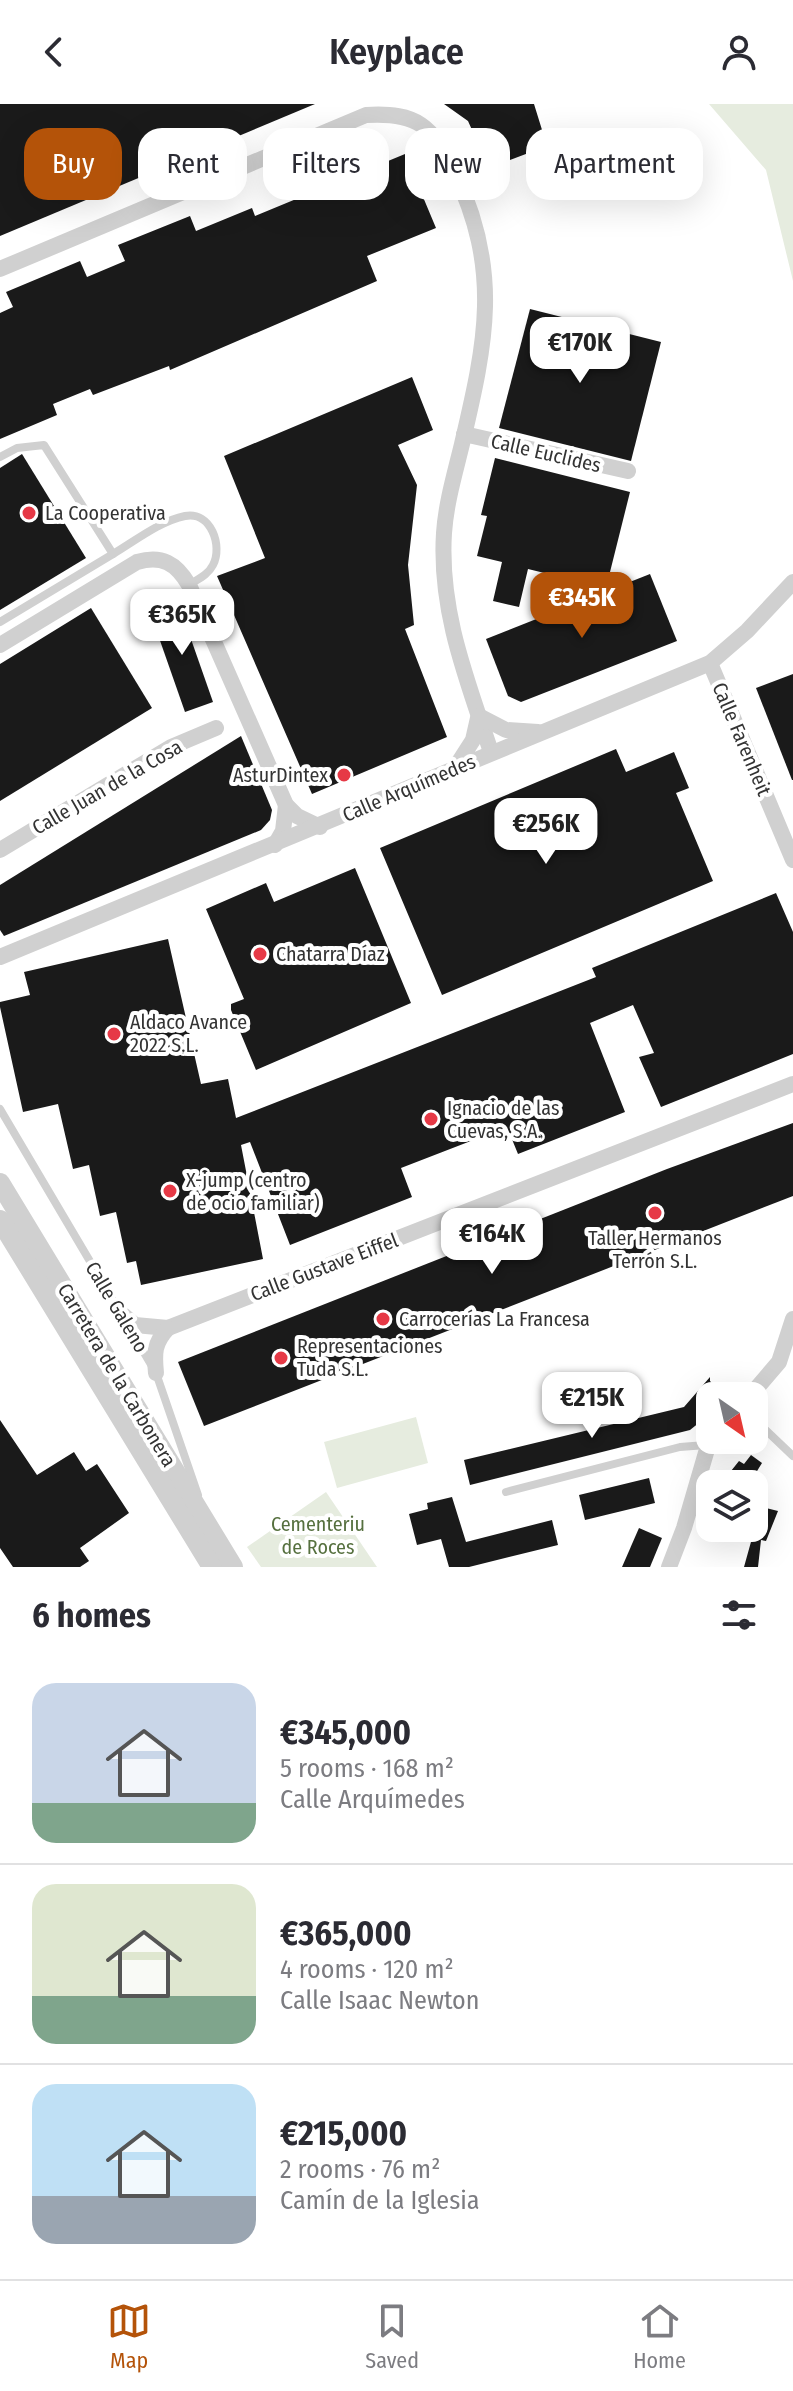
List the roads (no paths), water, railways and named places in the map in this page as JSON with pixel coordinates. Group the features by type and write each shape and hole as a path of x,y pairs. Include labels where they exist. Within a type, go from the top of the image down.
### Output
{"street":[{"path":"0,269 366,115 391,113 422,122 441,143 466,195 486,268 485,332 444,533 445,592 450,624 491,752"},
{"name":"Calle Euclides","path":"464,434 628,471"},
{"path":"0,645 137,562 155,557 176,566 189,585 286,805 297,816 320,827"},
{"name":"Calle Arquímedes","path":"0,957 710,663 747,631 793,582"},
{"name":"Calle Farenheit","path":"710,663 793,860"},
{"path":"479,716 506,730 541,732"},
{"path":"455,768 473,740 479,716"},
{"name":"Calle Juan de la Cosa","path":"0,849 171,747 216,728"},
{"path":"275,845 283,831 286,805"},
{"path":"776,822 793,814"},
{"name":"Calle Gustave Eiffel","path":"168,1328 793,1084"},
{"name":"Carretera de la Carbonera","path":"0,1183 233,1567"},
{"name":"Carretera de la Carbonera","path":"0,1220 212,1567"},
{"path":"122,1314 135,1325 168,1328"},
{"path":"762,1382 779,1362 793,1319"},
{"path":"156,1373 154,1352 157,1340 168,1328"},
{"path":"669,1567 684,1528 705,1454"}],"lane":[{"path":"0,457 17,448 44,445 113,554"},
{"path":"0,622 168,522 188,515 200,518 216,538 217,551 208,573 189,585"},
{"name":"Calle Galeno","path":"0,1109 156,1373 204,1519"},
{"path":"768,1432 793,1456"},
{"path":"506,1492 696,1444"}],"place":[{"name":"La Cooperativa","path":"29,513"},
{"name":"AsturDintex","path":"344,775"},
{"name":"Chatarra Díaz","path":"260,954"},
{"name":"Aldaco Avance 2022 S.L.","path":"114,1034"},
{"name":"Ignacio de las Cuevas, S.A.","path":"431,1119"},
{"name":"X-jump (centro de ocio familiar)","path":"170,1191"},
{"name":"Taller Hermanos Terrón S.L.","path":"655,1213"},
{"name":"Carrocerías La Francesa","path":"383,1319"},
{"name":"Representaciones Tuda S.L.","path":"281,1358"}],"park label":[{"name":"Cementeriu de Roces","path":"318,1536"}]}
